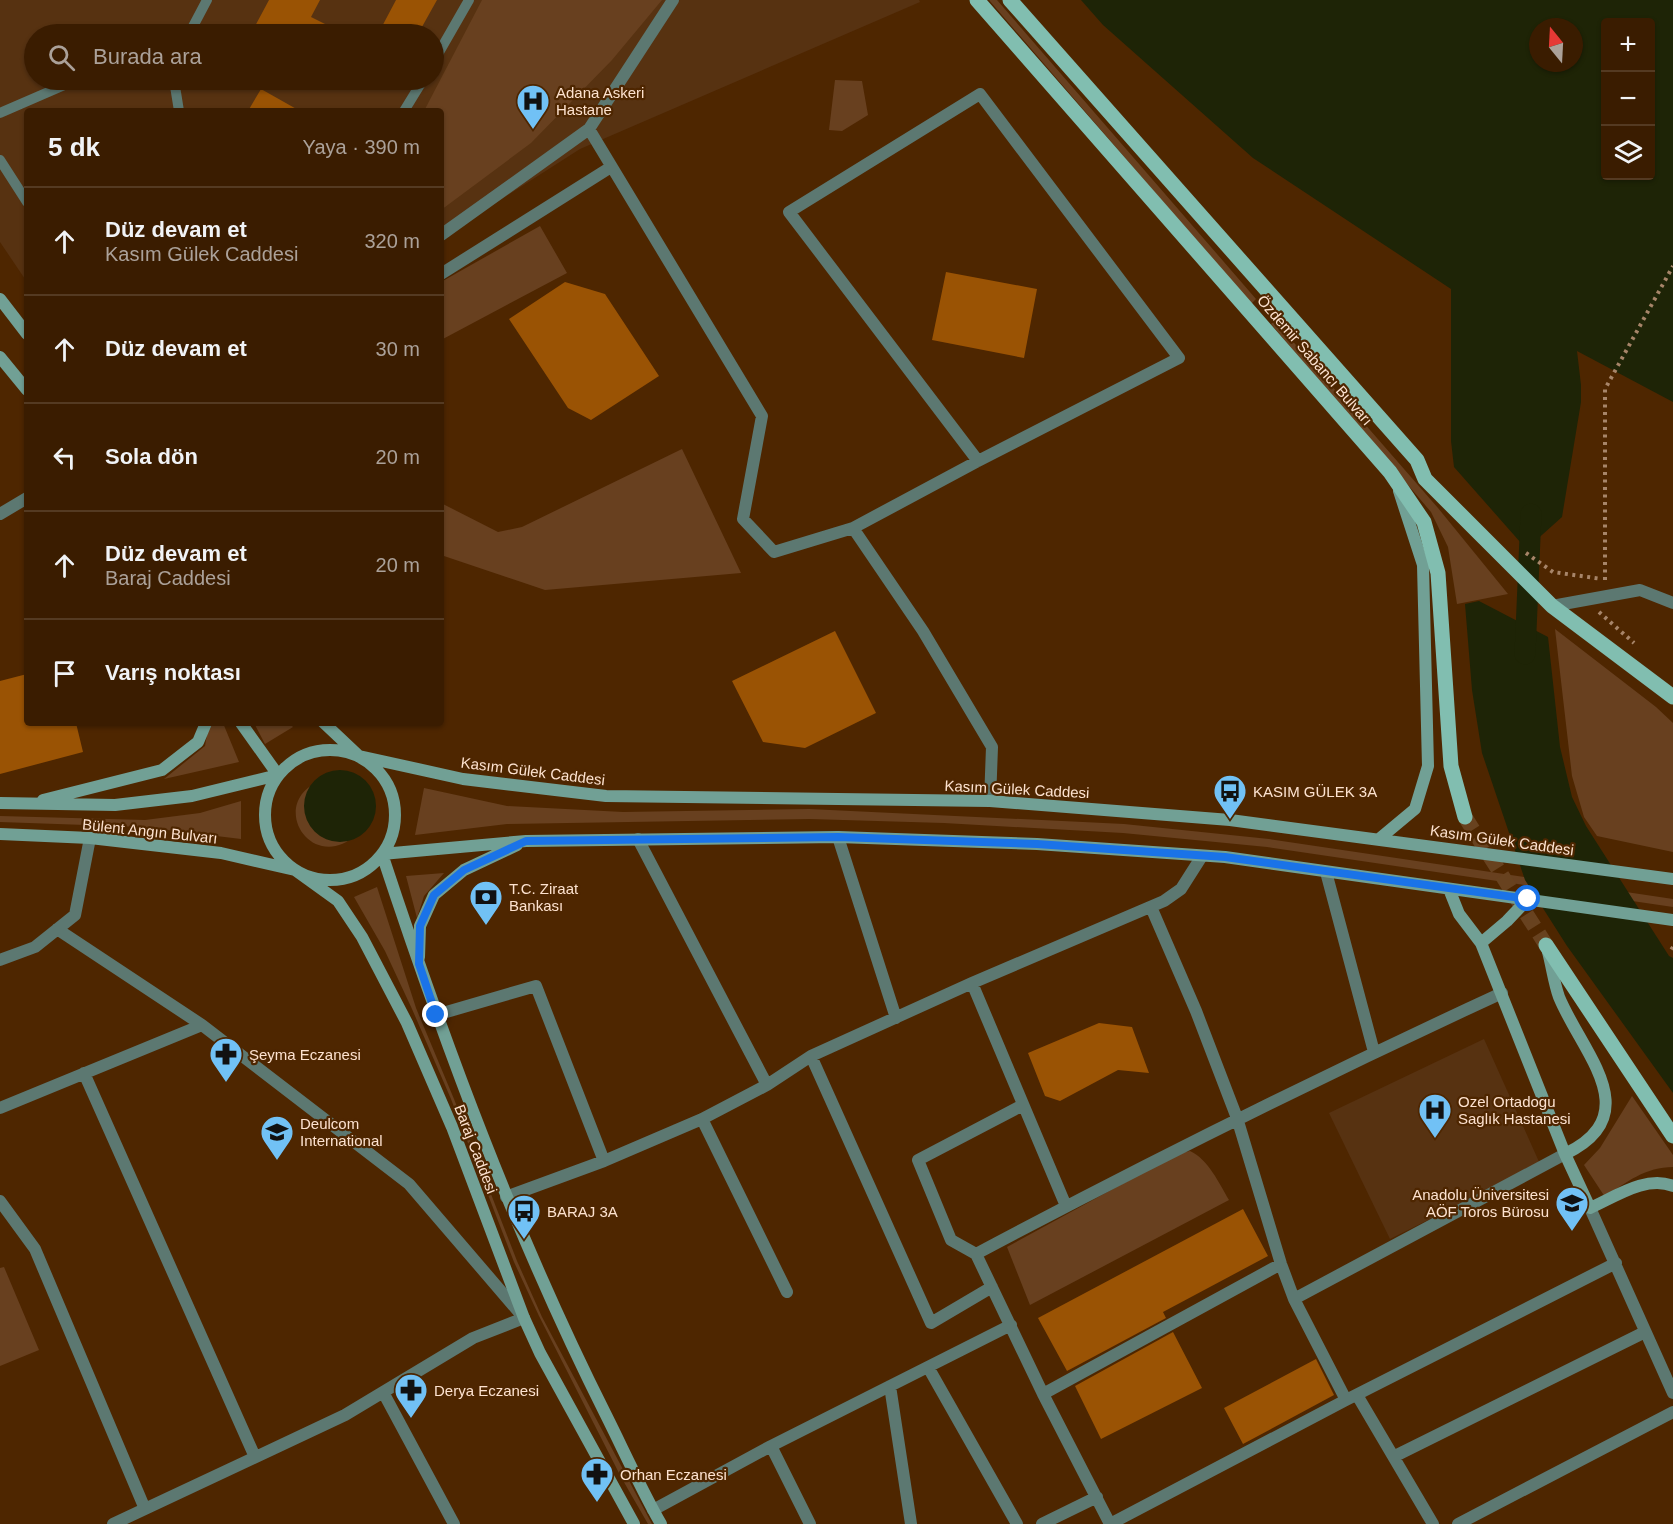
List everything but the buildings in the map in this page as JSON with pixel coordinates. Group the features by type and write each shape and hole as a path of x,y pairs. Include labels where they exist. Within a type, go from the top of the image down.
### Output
{"main road":[{"name":"Özdemir Sabancı Bulvarı","path":"977,0 1395,479 1424,522 1438,573 1451,766 1465,817"},
{"name":"Özdemir Sabancı Bulvarı","path":"1010,0 1417,460 1425,479 1552,606 1673,698"},
{"path":"0,299 24,330"},
{"path":"0,357 24,386"},
{"path":"1379,839 1414,808 1428,766 1423,565 1395,479"},
{"path":"24,804 162,770 198,742 205,726"},
{"path":"243,726 278,776"},
{"path":"327,726 359,756 378,769 390,788 396,810 394,830 382,854 372,865 355,875 334,879 314,878 295,870 280,856 269,838 265,818 268,796 278,776 294,760 315,751 338,750 359,756"},
{"name":"Kasım Gülek Caddesi","path":"359,756 463,779 606,796 990,801 1230,820 1673,879"},
{"name":"Bülent Angın Bulvarı","path":"0,803 114,805 137,803 192,796 278,776"},
{"name":"Bülent Angın Bulvarı","path":"0,834 90,838 220,853 295,870"},
{"path":"382,854 526,841 638,839 838,837 1037,844 1202,856 1671,920"},
{"path":"419,964 420,926 434,895 464,870 526,841"},
{"name":"Baraj Caddesi","path":"382,854 436,1015 506,1197 567,1337 662,1524"},
{"name":"Baraj Caddesi","path":"295,870 338,901 362,937 407,1023 452,1127 524,1318 634,1524"},
{"path":"1449,889 1459,915 1481,943 1565,1154 1590,1208 1647,1183 1662,1182 1673,1186"},
{"path":"1481,943 1528,899"},
{"path":"1546,945 1559,997 1605,1086 1605,1112 1596,1132 1582,1146 1565,1154"},
{"path":"1546,945 1673,1136"}],"street":[{"path":"444,233 589,129 673,0"},
{"path":"589,129 762,416 742,519 774,552 853,528 1179,358 980,94 789,212 978,461"},
{"path":"444,272 611,167"},
{"path":"0,514 24,500"},
{"path":"853,528 923,631 992,747 990,801"},
{"path":"1552,606 1640,590 1673,603"},
{"path":"838,837 896,1018"},
{"path":"0,960 35,947 75,915 90,838"},
{"path":"638,839 767,1085"},
{"path":"506,1197 604,1161 702,1119 767,1085 812,1056 972,983 1151,907 1181,889 1202,856"},
{"path":"1326,872 1374,1052"},
{"path":"1151,907 1196,1011 1237,1118 1281,1264 1294,1299 1351,1398 1395,1456 1433,1524"},
{"path":"57,929 202,1025 409,1184 524,1318 473,1338 345,1414 112,1524"},
{"path":"972,983 1066,1206"},
{"path":"436,1015 536,986 604,1161"},
{"path":"976,1254 1237,1118 1502,993"},
{"path":"0,1108 202,1025"},
{"path":"812,1056 931,1323 992,1287"},
{"path":"84,1073 255,1457"},
{"path":"1023,1105 918,1160 951,1240 976,1254 1043,1394 1110,1524 1616,1263"},
{"path":"702,1119 787,1292"},
{"path":"1294,1299 1565,1154"},
{"path":"0,1201 35,1249 145,1509"},
{"path":"1590,1208 1673,1394"},
{"path":"1043,1394 1281,1264"},
{"path":"653,1510 771,1446 1011,1325"},
{"path":"1395,1456 1645,1332"},
{"path":"928,1367 1017,1524"},
{"path":"890,1386 911,1524"},
{"path":"383,1392 454,1524"},
{"path":"1458,1524 1673,1412"},
{"path":"771,1446 810,1524"},
{"path":"1042,1524 1097,1497"}],"lane":[{"path":"194,24 207,0"},
{"path":"444,44 469,0"},
{"path":"0,113 53,90"},
{"path":"176,90 179,108"},
{"path":"406,108 417,90"},
{"path":"0,160 24,196"}],"path":[{"path":"1521,551 1553,572 1605,580 1605,389 1673,266"},
{"path":"1585,600 1638,647"},
{"path":"1673,947 1671,950 1673,952"}],"shaded area":[{"name":"Adana Askeri Hastane","path":"0,0 919,0 920,2 580,149 444,236 444,108 24,108 24,278 0,242"},
{"path":"482,0 662,0 612,60 531,143 444,208 444,108 426,108 435,90 444,90 444,73"},
{"path":"989,0 997,0 1256,299 1251,304"},
{"path":"1081,0 1673,0 1673,402 1577,351 1581,402 1562,517 1533,543 1521,543 1454,467 1451,441 1451,289 1253,158 1103,25"},
{"path":"835,80 862,81 868,115 842,131 829,130"},
{"path":"540,226 567,273 444,338 444,280"},
{"path":"1275,321 1438,508 1508,594 1457,604 1448,547 1431,512 1271,324"},
{"path":"682,449 741,573 545,590 444,556 444,505 498,532 522,527"},
{"path":"1479,601 1548,637 1560,747 1572,797 1586,826 1669,956 1673,958 1673,1093 1567,946 1525,880 1482,753 1472,690 1465,604"},
{"path":"1555,629 1656,707 1673,723 1673,852 1597,836 1584,817 1572,776"},
{"path":"208,726 224,726 239,762 164,779 205,746"},
{"path":"256,726 293,727 265,744"},
{"path":"340,770 360,776 370,786 376,806 370,826 360,836 340,842 320,836 310,826 304,806 310,786 320,776"},
{"path":"322,780 357,834 340,845 325,846 311,841 301,831 296,818 297,804 305,790"},
{"path":"424,788 507,806 623,812 809,809 1124,824 1269,839 1673,899 1673,907 1267,847 1123,833 944,823 810,819 507,824 415,835"},
{"path":"241,801 241,839 143,827 0,822 0,816 145,820 200,813"},
{"path":"444,873 424,896 417,918 406,876"},
{"path":"377,887 416,1008 517,1261 542,1317 652,1524 648,1524 621,1477 539,1316 514,1262 451,1099 412,1009 385,951 354,897"},
{"name":"Ozel Ortadogu Saglık Hastanesi","path":"1484,1039 1540,1164 1390,1239 1329,1113"},
{"path":"1632,1096 1673,1155 1673,1167 1645,1173 1605,1197 1584,1165 1600,1148"},
{"path":"1190,1151 1208,1166 1229,1200 1030,1305 1007,1247 1177,1154"},
{"path":"4,1267 39,1350 0,1366 0,1268"}],"waterway":[{"path":"1525,654 1531,514"}],"tunnel":[{"path":"1465,817 1546,945"}],"place":[{"name":"Adana Askeri Hastane","path":"533,130"},
{"name":"KASIM GÜLEK 3A","path":"1230,820"},
{"name":"T.C. Ziraat Bankası","path":"486,926"},
{"name":"Şeyma Eczanesi","path":"226,1083"},
{"name":"Ozel Ortadogu Saglık Hastanesi","path":"1435,1139"},
{"name":"Deulcom International","path":"277,1161"},
{"name":"Anadolu Üniversitesi AÖF Toros Bürosu","path":"1572,1232"},
{"name":"BARAJ 3A","path":"524,1240"},
{"name":"Derya Eczanesi","path":"411,1419"},
{"name":"Orhan Eczanesi","path":"597,1503"}],"route":[{"path":"436,1015 419,964 420,926 434,895 464,870 526,841 838,837 1037,844 1225,857 1528,899"}]}
